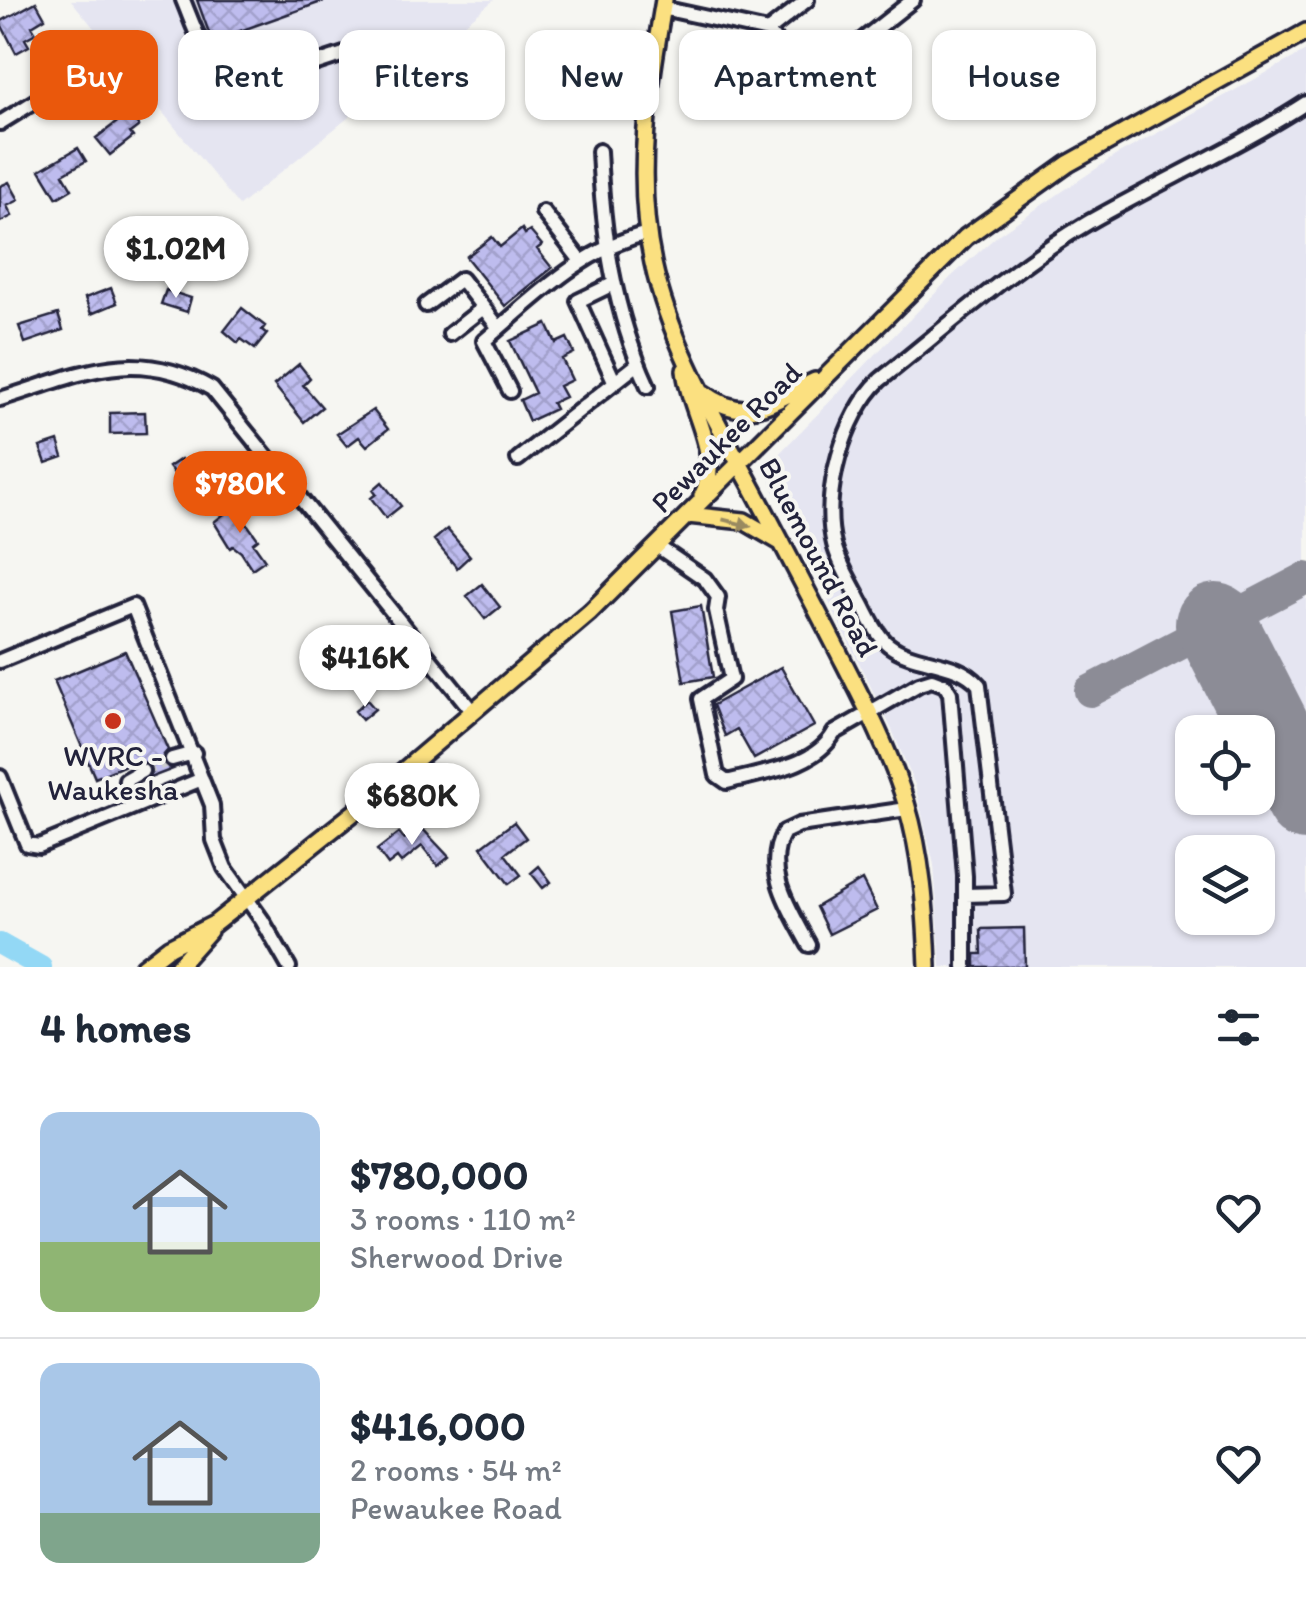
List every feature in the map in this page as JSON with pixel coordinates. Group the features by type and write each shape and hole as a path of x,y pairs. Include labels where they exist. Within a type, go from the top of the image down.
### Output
{"main road":[{"name":"Bluemound Road","path":"663,4 645,123 648,233 661,293 701,390 870,714 907,809 921,872 928,967"},
{"name":"Pewaukee Road","path":"177,967 214,924 590,612 966,237 1068,164 1306,32"},
{"path":"684,355 688,388 710,460 707,488 691,512 744,522 783,544"},
{"path":"701,390 726,408 741,411 762,406 826,376"},
{"name":"Pewaukee Road","path":"142,967 214,924"}],"street":[{"path":"184,0 205,54 230,80 244,86 339,56"},
{"path":"769,30 808,0"},
{"path":"875,30 911,1"},
{"path":"663,4 764,30"},
{"path":"965,896 1004,894 979,685 958,670 888,644 848,578 834,546 831,523 836,469 856,407 880,380 1050,247 1306,103"},
{"path":"0,123 30,104"},
{"path":"598,150 613,284 648,386"},
{"path":"543,212 581,261"},
{"path":"510,391 484,341 581,261 606,246 648,233"},
{"path":"426,306 460,279 499,328"},
{"path":"613,284 578,301 615,383"},
{"path":"450,334 483,308"},
{"path":"518,459 638,364"},
{"path":"0,399 124,365 177,371 212,390 473,712"},
{"path":"657,546 705,579 718,597 716,610 731,679 701,699 716,774 727,782 800,762 826,747 834,733 918,684 932,680 945,685 950,693 965,896 965,967"},
{"path":"0,660 134,606 194,752 212,805 214,840 225,868 289,967"},
{"path":"172,759 194,752"},
{"path":"135,806 126,794 126,780 142,771"},
{"path":"0,777 27,844 39,846 202,779"},
{"path":"809,945 780,890 776,856 784,832 799,825 907,809"}],"shaded area":[{"path":"71,0 494,0 457,30 339,30 339,120 345,120 239,206 158,107 158,30 95,30"},
{"path":"1306,51 1306,967 941,967 934,865 915,785 771,484 771,462 951,277 999,234 1115,156"}],"building":[{"path":"197,0 324,0 243,30 208,30"},
{"path":"36,2 45,18 32,26 34,30 25,39 29,46 16,53 0,22"},
{"path":"120,120 134,120 139,126 130,133 133,137 110,155 96,138"},
{"path":"78,148 86,161 63,174 72,189 57,198 40,170"},
{"path":"9,182 19,200 7,206 12,216 0,222 0,186"},
{"path":"522,229 525,234 530,231 542,245 537,249 552,268 505,306 466,257 492,237 500,247"},
{"path":"111,288 117,303 91,314 85,298"},
{"path":"166,290 191,298 187,312 161,304"},
{"path":"242,308 265,326 262,330 267,334 255,349 241,339 238,343 224,331"},
{"path":"58,314 63,330 25,343 19,326"},
{"path":"547,324 556,343 567,338 574,353 562,359 572,380 559,386 565,397 552,403 555,409 529,421 520,400 535,393 510,341"},
{"path":"299,364 310,378 303,385 322,407 304,422 274,385"},
{"path":"373,410 388,429 367,446 359,437 347,446 337,434"},
{"path":"145,412 146,433 110,434 110,413"},
{"path":"58,441 63,457 46,463 40,447"},
{"path":"181,459 195,478 184,486 169,467"},
{"path":"382,482 401,506 386,518 371,498"},
{"path":"234,506 258,539 253,543 265,560 252,569 241,552 230,548 214,522"},
{"path":"447,529 470,556 457,568 434,540"},
{"path":"482,584 500,607 485,619 467,596"},
{"path":"701,606 713,677 684,682 672,611"},
{"name":"WVRC - Waukesha","path":"125,651 168,750 163,763 173,769 147,779 152,772 150,765 135,761 95,778 54,681"},
{"path":"781,667 814,726 754,759 737,729 725,736 713,705"},
{"path":"367,700 375,709 362,720 355,711"},
{"path":"514,822 526,838 505,854 521,875 509,884 481,847"},
{"path":"420,826 449,857 438,866 422,846 401,863 397,858 388,865 377,850 399,833 404,839"},
{"path":"539,866 551,882 543,888 531,873"},
{"path":"862,880 877,910 829,934 816,907"},
{"path":"1024,928 1025,967 975,967 975,954 982,954 981,929"}],"waterway":[{"path":"0,944 41,967"}],"taxiway":[{"path":"1090,691 1306,578"}],"runway":[{"path":"1216,624 1306,800"}],"tunnel":[{"path":"142,771 172,759"}],"place":[{"name":"WVRC - Waukesha","path":"113,721"}]}
